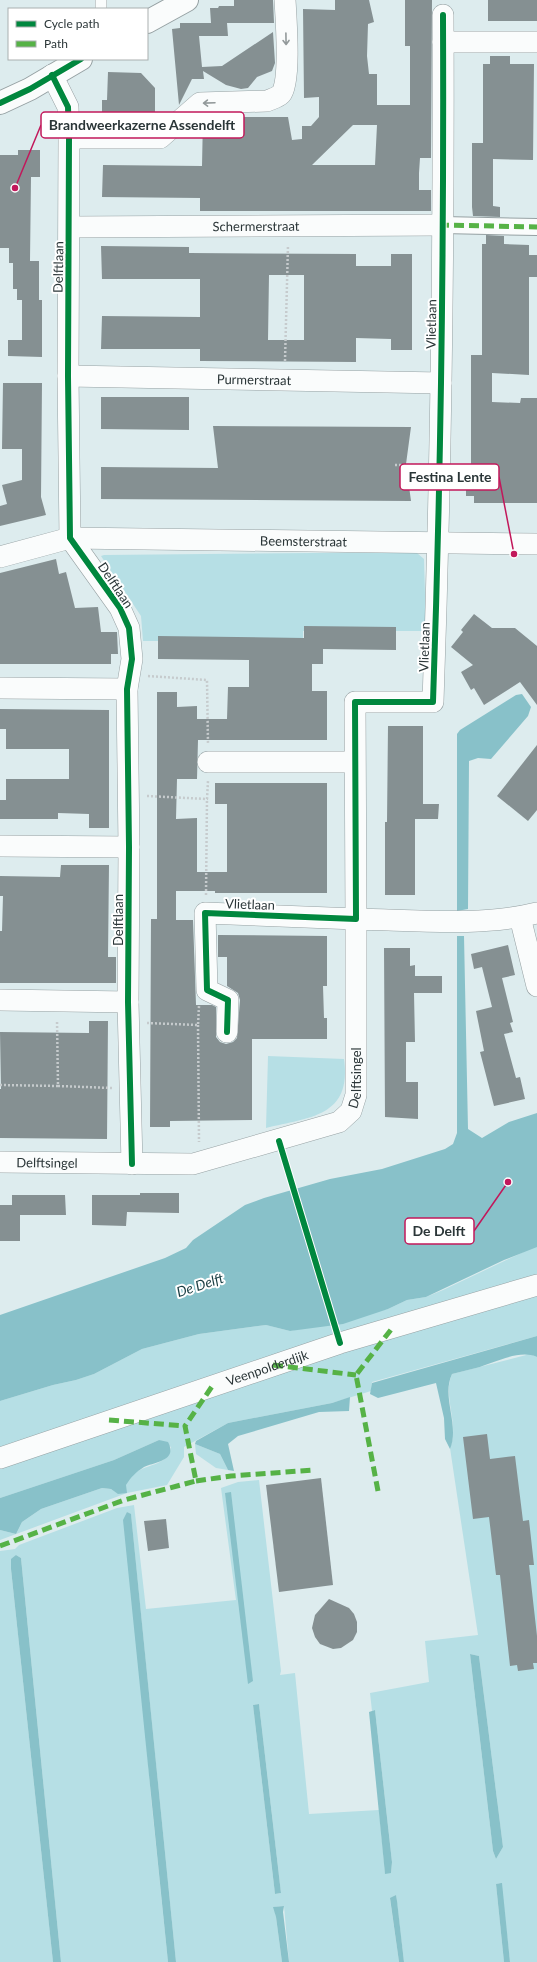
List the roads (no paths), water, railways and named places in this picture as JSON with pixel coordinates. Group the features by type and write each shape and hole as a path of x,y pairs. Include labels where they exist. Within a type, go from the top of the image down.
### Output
{"street":[{"path":"148,21 187,0"},
{"path":"69,138 160,138 200,103 267,101 276,98 281,94 287,76 285,0"},
{"name":"Vlietlaan","path":"227,1032 228,1000 207,990 205,913 356,919 354,702 433,702 440,465 443,226 443,15"},
{"path":"443,42 537,42"},
{"path":"0,103 30,89 79,60"},
{"name":"Delftlaan","path":"52,75 68,107 70,227 68,376 70,538 120,608 129,628 132,659 128,682 128,1002 132,1164"},
{"path":"443,226 537,228"},
{"name":"Schermerstraat","path":"70,227 443,226"},
{"name":"Purmerstraat","path":"68,376 441,383"},
{"path":"0,557 70,538"},
{"name":"Beemsterstraat","path":"70,538 537,544"},
{"path":"0,688 128,682"},
{"path":"208,762 354,762"},
{"path":"0,846 129,847"},
{"path":"356,919 488,921 528,915 537,986"},
{"name":"Delftsingel","path":"0,1162 193,1164 339,1122 351,1111 356,1095 356,919"},
{"path":"0,1000 128,1002"},
{"name":"Veenpolderdijk","path":"0,1458 340,1343 537,1285"}],"water":[{"path":"522,694 531,707 528,716 491,759 478,758 469,761 468,909 457,911 457,734 460,730 516,695"},
{"path":"457,936 464,936 468,1129 482,1138 509,1122 537,1113 537,1247 504,1260 426,1297 407,1300 388,1309 343,1324 290,1331 266,1325 199,1334 142,1349 94,1374 0,1401 0,1315 165,1258 186,1248 193,1240 245,1205 330,1179 382,1169 445,1149 453,1144 457,1133"},
{"path":"537,1336 537,1357 530,1355 515,1356 452,1374 448,1392 453,1430 453,1440 450,1449 445,1439 444,1418 436,1383 378,1398 370,1394 372,1383"},
{"path":"350,1397 349,1411 319,1412 238,1436 228,1444 234,1471 228,1470 220,1454 195,1444 196,1441 228,1423 332,1403"},
{"path":"159,1440 168,1442 170,1453 168,1457 164,1460 144,1467 136,1473 126,1485 127,1493 118,1494 111,1489 102,1488 41,1509 22,1522 16,1534 0,1530 0,1498 114,1460"},
{"path":"231,1492 253,1681 248,1684 225,1493"},
{"path":"127,1512 131,1514 176,1962 168,1962 123,1520"},
{"path":"16,1555 21,1558 61,1962 53,1962 11,1569 11,1559"},
{"path":"470,1654 479,1656 503,1847 496,1859 493,1851"},
{"path":"259,1704 281,1893 275,1894 253,1705"},
{"path":"375,1710 392,1862 391,1873 385,1874 369,1712"},
{"path":"502,1883 510,1962 504,1962 496,1884"},
{"path":"396,1895 404,1962 399,1962 390,1898"},
{"path":"284,1906 283,1912 289,1962 282,1962 276,1917 273,1907"}],"place":[{"name":"Brandweerkazerne Assendelft","path":"15,188"},
{"name":"Festina Lente","path":"514,554"},
{"name":"De Delft","path":"508,1182"}]}
